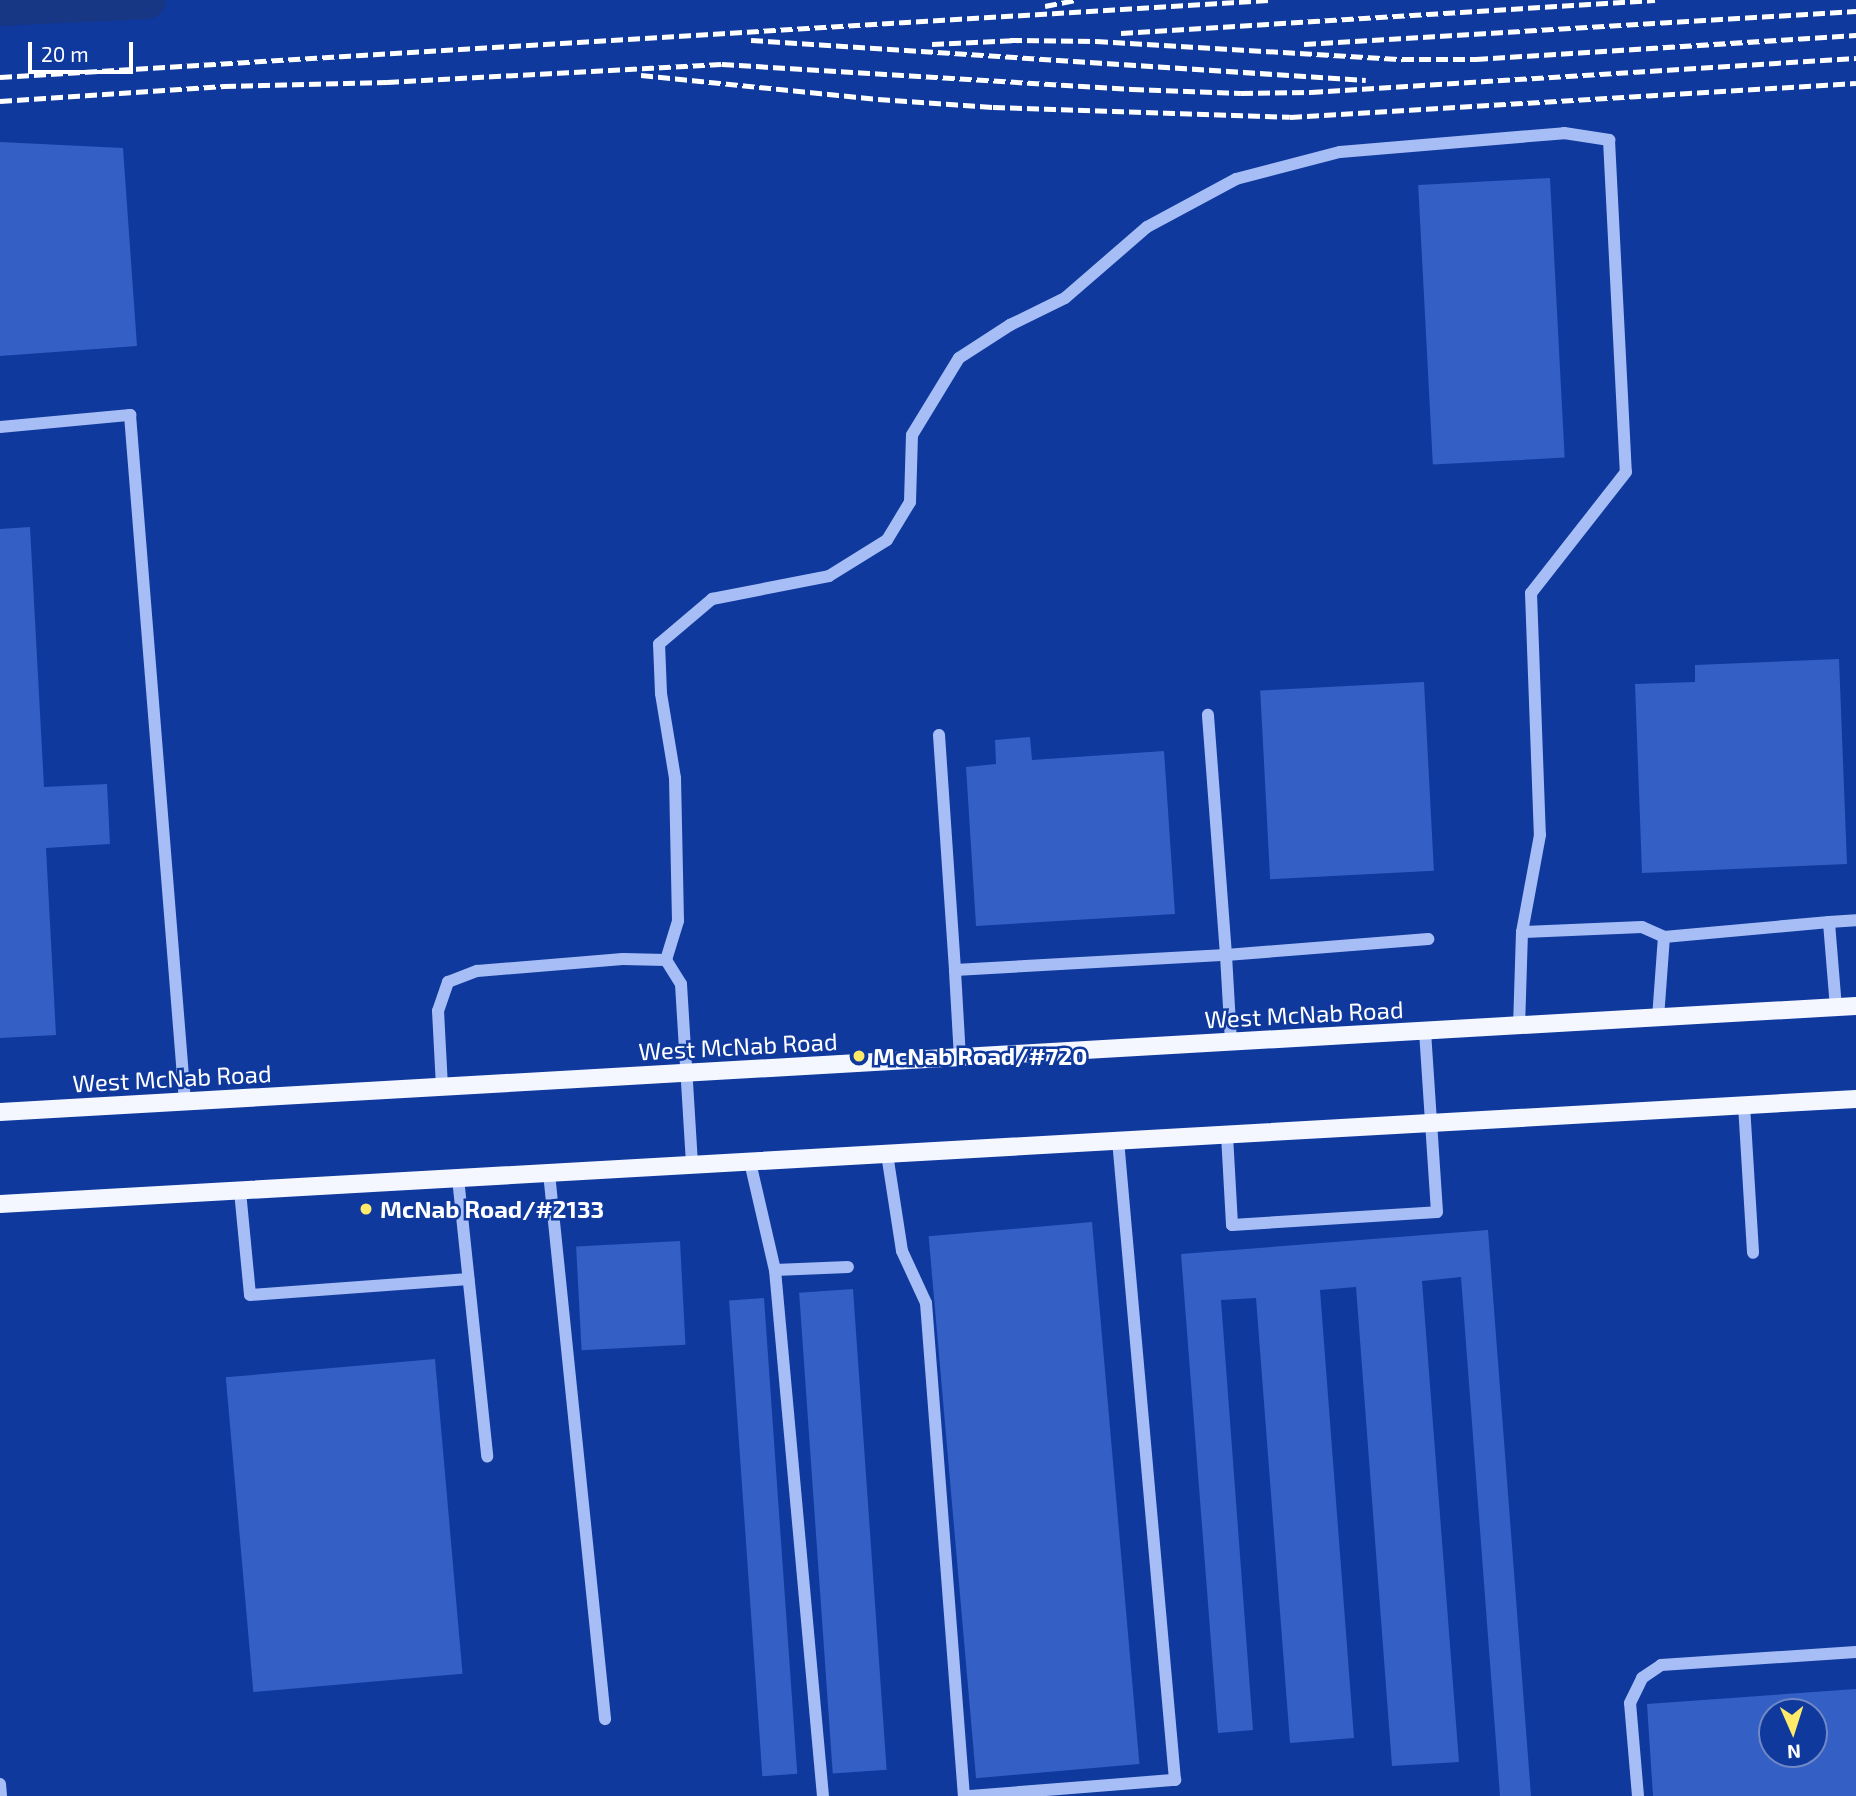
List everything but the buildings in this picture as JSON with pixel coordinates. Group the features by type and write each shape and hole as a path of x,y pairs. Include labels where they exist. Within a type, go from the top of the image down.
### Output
{"main road":[{"name":"West McNab Road","path":"0,1112 1856,1006"},
{"path":"0,1204 1856,1099"}],"lane":[{"path":"692,1165 681,984 666,960 678,921 675,791 661,693 659,644 712,599 829,576 887,540 910,502 912,435 959,358 1010,325 1065,298 1147,227 1236,179 1340,152 1564,133 1609,140 1626,472 1531,593 1540,835 1522,932 1519,1026"},
{"path":"0,426 130,415 185,1102"},
{"path":"1209,715 1231,1042"},
{"path":"939,735 960,1058"},
{"path":"1522,932 1642,926 1664,937 1856,920"},
{"path":"1829,922 1836,1007"},
{"path":"1658,1018 1664,937"},
{"path":"955,970 1226,955 1428,939"},
{"path":"442,1087 438,1011 448,982 477,971 623,959 666,960"},
{"path":"1227,1135 1232,1225 1437,1212 1425,1032"},
{"path":"1744,1105 1753,1253"},
{"path":"970,1796 1175,1780 1118,1140"},
{"path":"887,1154 902,1251 926,1303 964,1796"},
{"path":"750,1161 775,1270 823,1796"},
{"path":"549,1173 606,1719"},
{"path":"458,1178 487,1456"},
{"path":"240,1191 250,1295 468,1279"},
{"path":"775,1270 848,1267"},
{"path":"1638,1796 1629,1703 1642,1678 1661,1665 1856,1652"},
{"path":"0,1784 1,1796"}],"waterway":[{"path":"0,7 147,0"}],"railway":[{"path":"1045,6 1075,0"},
{"path":"0,77 1269,0"},
{"path":"1121,33 1655,0"},
{"path":"1304,44 1856,11"},
{"path":"1010,40 1096,41 1402,59 1476,59 1856,35"},
{"path":"751,40 1366,80"},
{"path":"932,44 1020,40"},
{"path":"0,101 224,86 387,82 722,64 1132,89 1241,93 1311,92 1856,58"},
{"path":"641,75 878,99 993,107 1290,117 1856,83"}],"place":[{"name":"McNab Road/#720","path":"859,1056"},
{"name":"McNab Road/#2133","path":"366,1209"}]}
